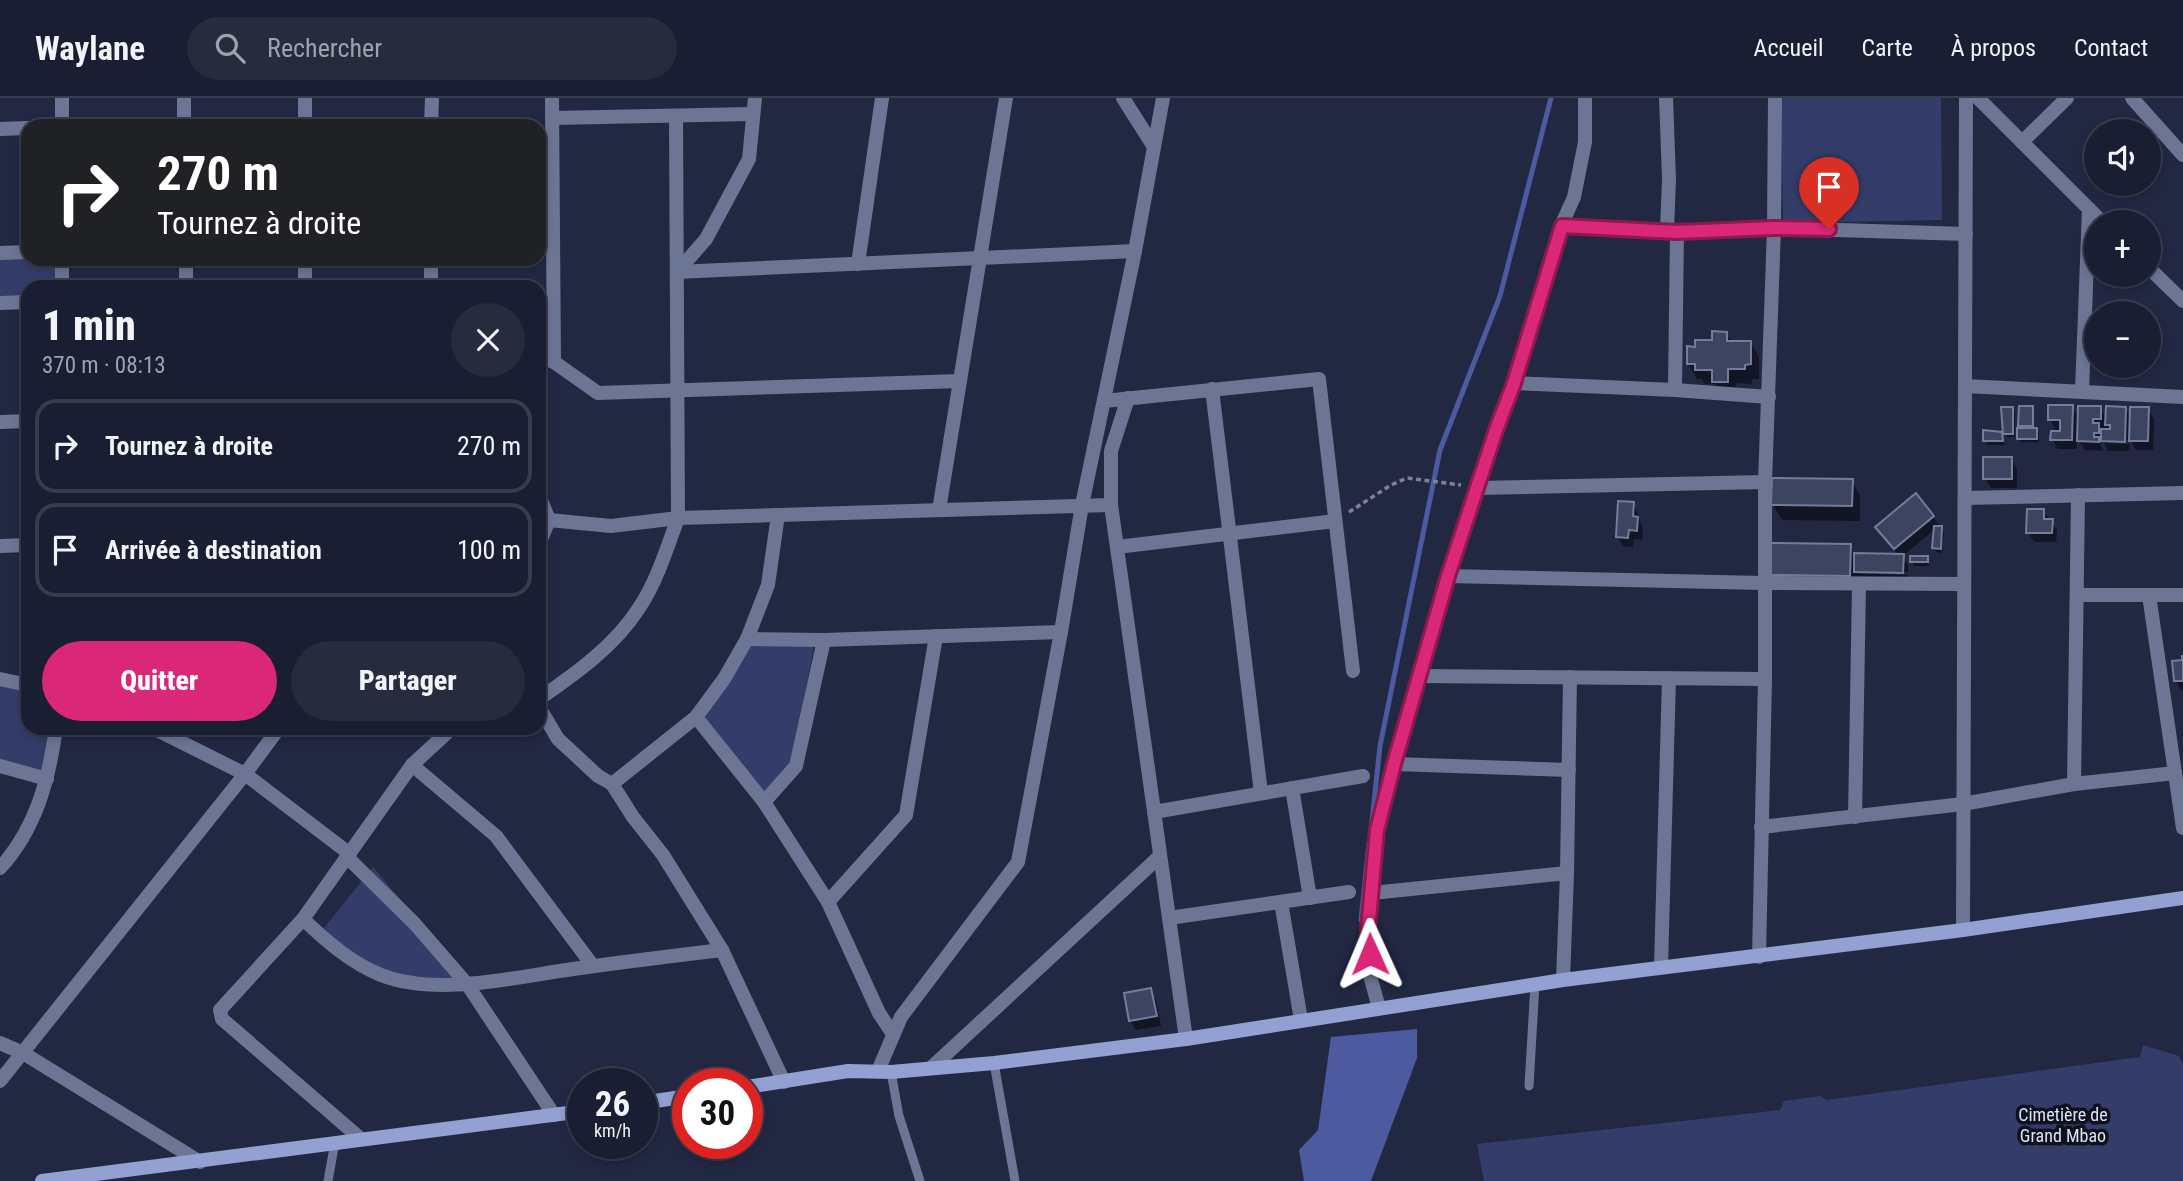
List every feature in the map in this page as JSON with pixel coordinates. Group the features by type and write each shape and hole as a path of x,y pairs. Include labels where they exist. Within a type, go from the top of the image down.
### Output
{"street":[{"path":"62,98 62,119"},
{"path":"184,98 184,119"},
{"path":"305,98 305,119"},
{"path":"432,98 432,119"},
{"path":"552,98 554,362"},
{"path":"677,272 706,239 749,159 755,98"},
{"path":"858,264 882,98"},
{"path":"939,510 1006,98"},
{"path":"1123,98 1154,147"},
{"path":"884,1071 893,1034 901,1017 1018,862 1082,505 1135,251 1163,98"},
{"path":"1379,1008 1371,979 1368,930 1377,830 1448,576 1514,383 1562,226 1574,197 1585,142 1585,98"},
{"path":"1667,98 1675,390"},
{"path":"1759,957 1765,679 1763,583 1774,228 1775,98"},
{"path":"1963,930 1966,98"},
{"path":"1978,98 2089,209 2082,391"},
{"path":"2022,142 2067,98"},
{"path":"2132,98 2183,155"},
{"path":"552,118 752,114"},
{"path":"546,694 603,651 639,609 662,561 678,518 676,116"},
{"path":"0,129 21,128"},
{"path":"1562,226 1672,231 1774,228 1966,234"},
{"path":"677,272 1135,251"},
{"path":"0,254 21,252"},
{"path":"2161,280 2183,301"},
{"path":"0,303 21,302"},
{"path":"546,359 598,393 960,381"},
{"path":"1104,401 1319,379 1353,671"},
{"path":"1514,383 1769,397"},
{"path":"1965,386 2183,397"},
{"path":"1212,389 1261,793"},
{"path":"1128,398 1111,451 1111,505 1186,1039"},
{"path":"0,422 21,421"},
{"path":"1478,488 1765,482"},
{"path":"1965,498 2183,493"},
{"path":"2074,784 2078,495"},
{"path":"549,520 611,526 678,518 1111,505"},
{"path":"546,512 549,520 546,527"},
{"path":"612,785 696,717 724,679 747,639 768,584 778,515"},
{"path":"1117,547 1335,521"},
{"path":"0,546 21,545"},
{"path":"1448,576 1860,585 1964,584"},
{"path":"1856,817 1860,585"},
{"path":"2077,595 2183,595"},
{"path":"2149,595 2183,828"},
{"path":"747,639 824,640 1061,632"},
{"path":"828,902 906,815 936,636"},
{"path":"764,802 796,766 824,640"},
{"path":"1420,676 1765,679"},
{"path":"1563,979 1570,677"},
{"path":"1661,967 1669,678"},
{"path":"0,679 21,684"},
{"path":"696,717 764,802 828,902 879,1013 893,1034"},
{"path":"546,719 558,739 598,776 612,785 663,855 722,950 785,1082"},
{"path":"0,868 28,828 47,779 56,735"},
{"path":"167,735 245,774 348,855 414,923 467,984 554,1115"},
{"path":"0,1081 274,735"},
{"path":"361,1139 222,1019 220,1010 303,919 412,765 444,735"},
{"path":"1394,764 1569,770"},
{"path":"412,765 496,836 593,966"},
{"path":"0,766 47,779"},
{"path":"1761,827 1963,804 2074,784 2175,773"},
{"path":"1154,812 1363,776"},
{"path":"1292,788 1310,898"},
{"path":"931,1068 1160,856"},
{"path":"1371,893 1567,873"},
{"path":"1169,918 1349,892"},
{"path":"763,1085 848,1071 994,1063 1186,1039 1563,979 1759,957 2183,898"},
{"path":"1281,902 1301,1020"},
{"path":"303,919 331,945 357,962 383,976 424,985 467,984 722,950"},
{"path":"0,1043 23,1053 200,1162"},
{"path":"42,1181 567,1113"}],"lane":[{"path":"1530,1086 1535,984"},
{"path":"994,1063 1015,1181"},
{"path":"884,1071 920,1181"},
{"path":"328,1181 335,1142"}],"path":[{"path":"1335,521 1406,478 1446,482"}],"green space":[{"path":"1781,98 1941,98 1942,220 1783,223"},
{"path":"0,252 21,257 21,266 58,266 59,280 21,280 21,302 0,303"},
{"path":"752,637 815,640 792,764 766,799 699,717"},
{"path":"0,681 21,685 21,735 51,735 44,779 0,767"},
{"path":"373,867 468,979 423,981 382,973 320,933"},
{"name":"Cimetière de Grand Mbao","path":"2143,1045 2179,1056 2183,1065 2183,1181 1484,1181 1477,1144 1780,1110 1784,1101 1820,1096 1827,1100 2140,1057"}],"shaded area":[{"path":"1417,1029 1417,1058 1371,1181 1304,1181 1299,1150 1318,1130 1331,1037"}],"building":[{"path":"1712,331 1727,332 1727,341 1751,341 1751,364 1745,365 1745,369 1728,369 1728,382 1712,382 1712,370 1695,370 1695,364 1687,364 1687,346 1695,347 1695,340 1712,340"},
{"path":"2048,405 2073,405 2072,440 2050,440 2051,431 2060,431 2060,420 2048,420"},
{"path":"2019,406 2033,406 2033,426 2018,426"},
{"path":"2078,406 2101,406 2101,419 2093,419 2093,423 2099,423 2099,433 2094,433 2094,437 2099,437 2099,442 2077,441"},
{"path":"2106,406 2126,407 2125,442 2101,441 2101,429 2110,429 2110,425 2105,425"},
{"path":"2001,407 2013,407 2013,434 2003,434"},
{"path":"2130,407 2149,407 2148,441 2129,441"},
{"path":"2017,428 2037,428 2037,439 2017,439"},
{"path":"1983,430 2002,432 2003,441 1983,441"},
{"path":"1983,457 2012,457 2012,479 1983,479"},
{"path":"1772,478 1853,479 1852,506 1771,505"},
{"path":"1916,493 1934,516 1894,549 1875,527"},
{"path":"1618,501 1634,502 1633,516 1638,517 1637,531 1629,530 1628,538 1616,537"},
{"path":"2027,509 2044,509 2044,519 2053,519 2052,533 2026,533"},
{"path":"1934,526 1942,526 1941,549 1932,548"},
{"path":"1771,543 1851,544 1850,576 1770,575"},
{"path":"1854,553 1904,554 1903,573 1854,572"},
{"path":"1910,556 1928,556 1928,562 1910,562"},
{"path":"2182,656 2183,681 2174,681 2172,661 2182,660"},
{"path":"1151,988 1157,1016 1129,1021 1124,993"}],"waterway":[{"path":"1371,830 1380,746 1440,450 1500,296 1551,98"},
{"path":"1361,920 1369,843"}],"route":[{"path":"1370,954 1368,930 1377,830 1394,764 1448,576 1514,383 1562,226 1677,232 1829,229"}]}
